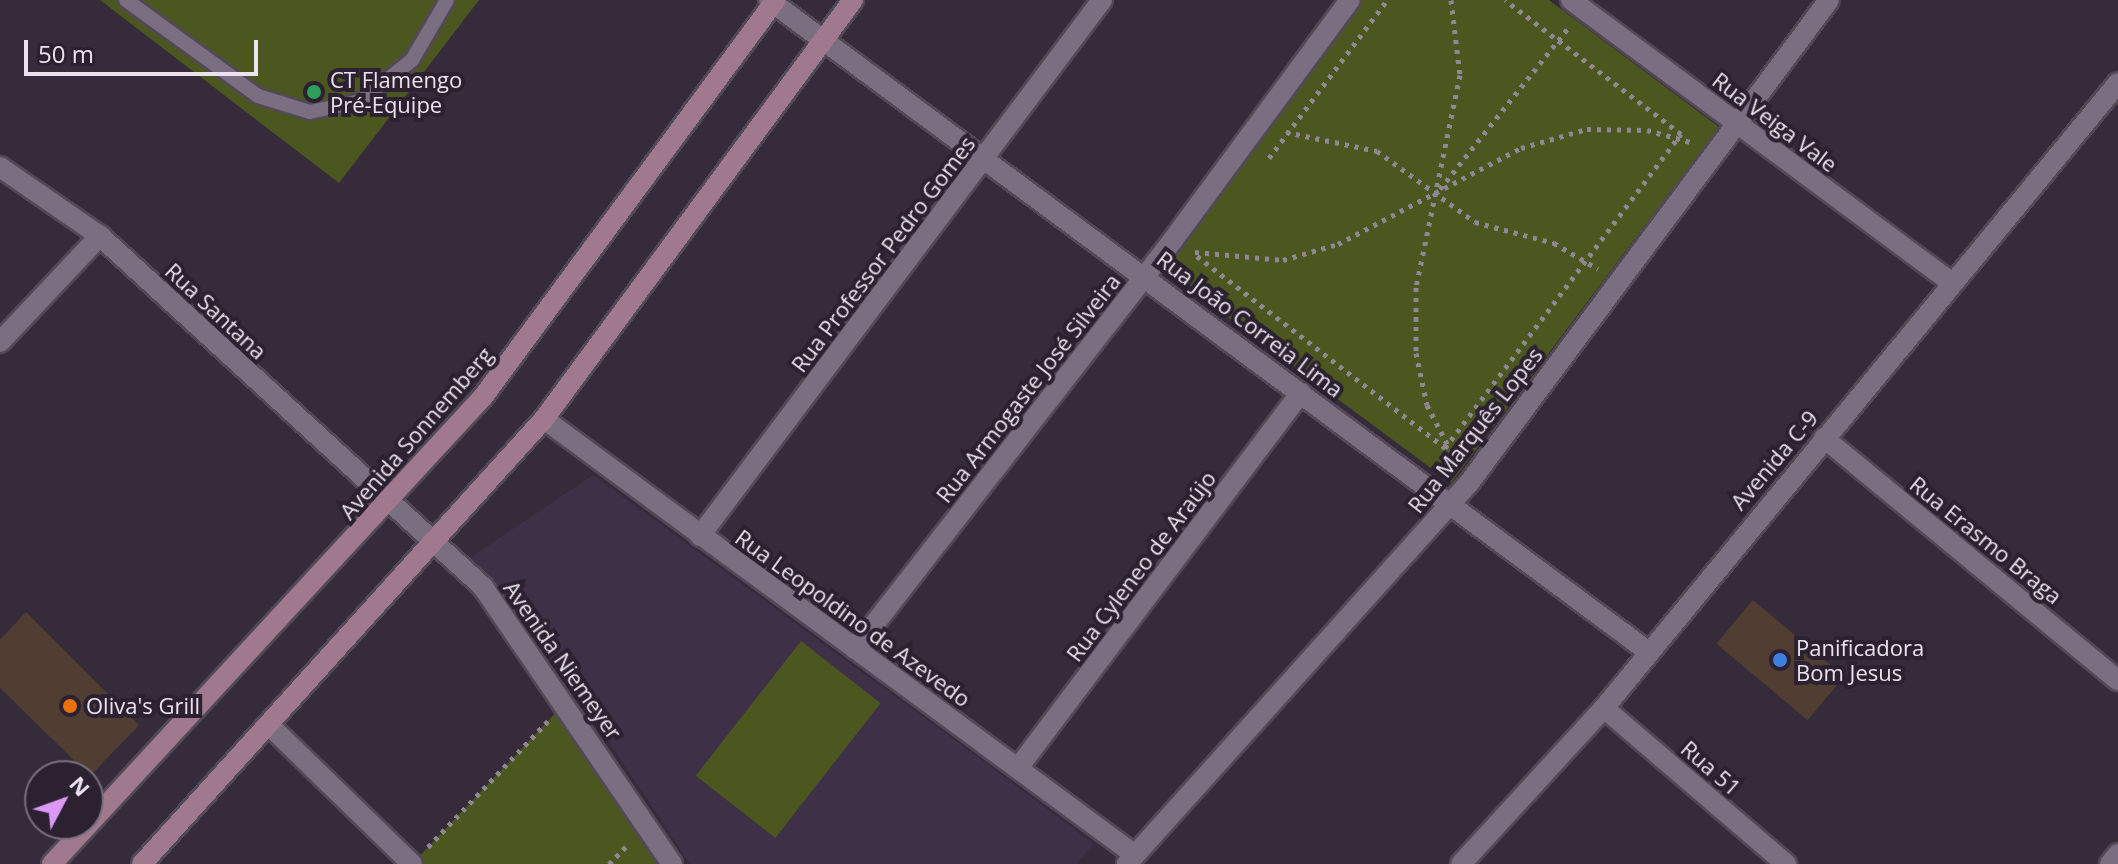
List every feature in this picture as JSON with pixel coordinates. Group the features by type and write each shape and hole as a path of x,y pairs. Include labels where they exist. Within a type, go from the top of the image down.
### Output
{"street":[{"path":"142,864 437,544 544,419 853,0"},
{"name":"Rua Professor Pedro Gomes","path":"700,536 986,159 1102,0"},
{"name":"Rua Armogaste José Silveira","path":"855,649 1146,276 1350,0"},
{"name":"Rua Marquês Lopes","path":"1131,860 1469,483 1829,0"},
{"name":"Rua João Correia Lima","path":"773,1 1646,650"},
{"name":"Avenida Sonnemberg","path":"52,864 390,504 483,397 773,1"},
{"name":"Rua Veiga Vale","path":"1581,3 1737,124 1951,282"},
{"name":"Avenida C-9","path":"1461,864 1604,708 1646,650 2118,83"},
{"name":"Rua Santana","path":"0,167 100,236 390,504"},
{"path":"0,342 100,236"},
{"name":"Rua Cyleneo de Araújo","path":"1018,768 1301,393"},
{"name":"Rua Leopoldino de Azevedo","path":"544,419 1018,768 1131,860"},
{"name":"Rua Erasmo Braga","path":"1824,438 2118,680"},
{"name":"Avenida Niemeyer","path":"390,504 483,587 672,864"},
{"name":"Rua 51","path":"1604,708 1786,864"},
{"path":"270,726 412,864"},
{"path":"2110,864 2118,854"}],"lane":[{"path":"126,0 258,96 310,112 361,101 412,60 447,0"}],"path":[{"path":"1261,169 1387,0"},
{"path":"1451,0 1460,75 1416,287 1416,353 1427,405 1469,483"},
{"path":"1447,445 1681,134 1505,0"},
{"path":"1437,193 1559,41 1581,3"},
{"path":"1264,119 1288,133 1377,151 1485,227 1554,243 1587,260 1616,284"},
{"path":"1173,240 1198,253 1283,260 1338,244 1521,148 1587,129 1622,127 1717,149"},
{"path":"1207,241 1195,258 1447,445"},
{"path":"412,864 565,703"}],"shaded area":[{"path":"593,475 1094,844 1076,864 690,864 565,676 468,559"}],"green space":[{"name":"CT Flamengo Pré-Equipe","path":"100,0 479,0 339,183"},
{"path":"1362,0 1549,0 1719,127 1451,483 1164,270"},
{"path":"801,641 881,703 775,838 696,776"},
{"path":"565,703 672,864 412,864"}],"building":[{"name":"Panificadora Bom Jesus","path":"1753,600 1844,676 1808,720 1716,644"},
{"name":"Oliva's Grill","path":"26,612 139,725 104,761 74,760 0,688 0,640"}],"place":[{"name":"CT Flamengo Pré-Equipe","path":"314,92"},
{"name":"Panificadora Bom Jesus","path":"1780,660"},
{"name":"Oliva's Grill","path":"70,706"}]}
